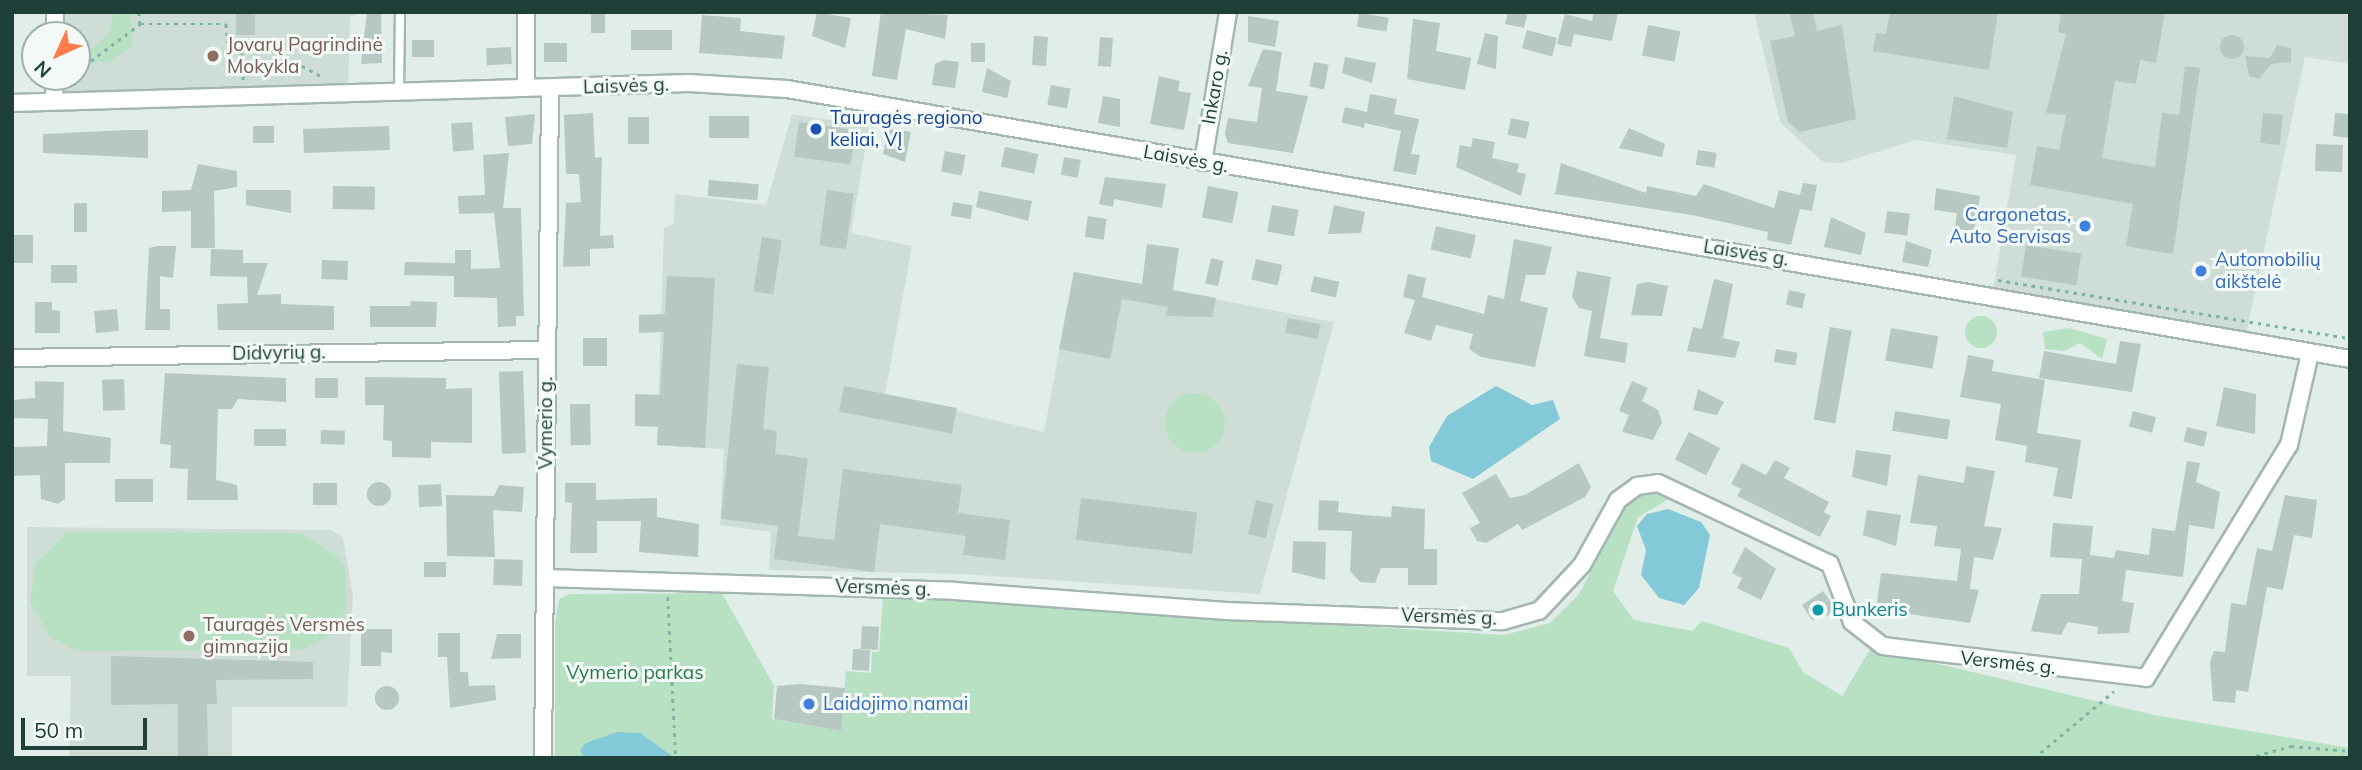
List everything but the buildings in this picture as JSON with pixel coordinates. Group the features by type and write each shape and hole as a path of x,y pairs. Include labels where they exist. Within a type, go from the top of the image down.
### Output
{"street":[{"path":"526,12 526,88"},
{"name":"Inkaro g.","path":"1203,162 1228,12"},
{"name":"Laisvės g.","path":"12,103 689,83 787,89 2350,359"},
{"name":"Vymerio g.","path":"543,758 550,88"},
{"path":"54,91 54,101"},
{"name":"Didvyrių g.","path":"12,358 547,349"},
{"path":"2146,678 2289,445 2310,353"},
{"name":"Versmės g.","path":"545,578 667,580 1503,621 1539,611 1582,565 1618,500 1637,486 1658,483 1830,564 1852,622 1883,646 2146,678"}],"lane":[{"path":"399,92 400,12"}],"path":[{"path":"139,12 140,24"},
{"path":"91,61 140,24 226,24 228,43 257,42 316,70 326,81"},
{"path":"241,43 243,82"},
{"path":"2002,279 2350,338"},
{"path":"667,580 676,758"},
{"path":"2034,758 2104,696 2146,678"},
{"path":"2248,758 2291,746 2350,751"}],"shaded area":[{"name":"Jovarų Pagrindinė Mokykla","path":"55,12 363,12 350,17 348,93 54,101 54,91 91,91 91,21 55,21"},
{"path":"1754,12 2350,12 2350,64 2305,57 2245,339 1992,296 2016,155 1915,140 1842,163 1823,162 1780,122"},
{"path":"792,114 869,126 851,233 912,246 885,394 1044,432 1074,272 1334,322 1260,594 964,574 769,570 771,532 720,525 724,449 657,445 664,228 674,224 675,194 766,205"},
{"name":"Tauragės Versmės gimnazija","path":"27,527 332,530 343,538 353,596 347,707 232,707 232,758 69,758 71,676 27,676"}],"green space":[{"path":"113,12 130,12 133,45 108,64 98,61 91,65 91,50 109,33"},
{"path":"1981,316 1992,321 1997,332 1992,343 1981,348 1970,343 1965,332 1970,321"},
{"path":"2069,328 2107,339 2102,359 2080,343 2065,351 2045,349 2043,332"},
{"path":"1189,393 1201,393 1220,406 1225,423 1223,435 1212,448 1201,453 1189,453 1170,440 1165,429 1165,417 1178,398"},
{"name":"Vymerio parkas","path":"1659,487 1669,499 1638,517 1613,591 1634,620 1692,631 1702,621 1789,648 1803,672 1842,696 1871,648 2154,715 2350,748 2350,758 555,758 555,623 559,599 570,594 722,593 774,686 772,719 841,731 846,671 871,673 872,652 879,652 883,597 1504,635 1550,623 1579,594 1629,501"},
{"path":"67,532 302,533 338,557 346,572 346,611 326,638 300,650 77,651 50,637 30,602 36,563"}],"water":[{"path":"1496,386 1532,405 1553,400 1560,419 1473,479 1431,461 1429,447 1447,416"},
{"path":"1668,509 1701,522 1710,535 1699,588 1684,605 1659,598 1641,575 1646,550 1637,526 1647,514"},
{"path":"617,732 640,733 675,758 584,758 580,750 586,743"}],"place":[{"name":"Jovarų Pagrindinė Mokykla","path":"213,56"},
{"name":"Tauragės regiono keliai, VĮ","path":"816,129"},
{"name":"Cargonetas, Auto Servisas","path":"2085,226"},
{"name":"Automobilių aikštelė","path":"2201,271"},
{"name":"Bunkeris","path":"1818,610"},
{"name":"Tauragės Versmės gimnazija","path":"189,636"},
{"name":"Laidojimo namai","path":"809,704"}]}
